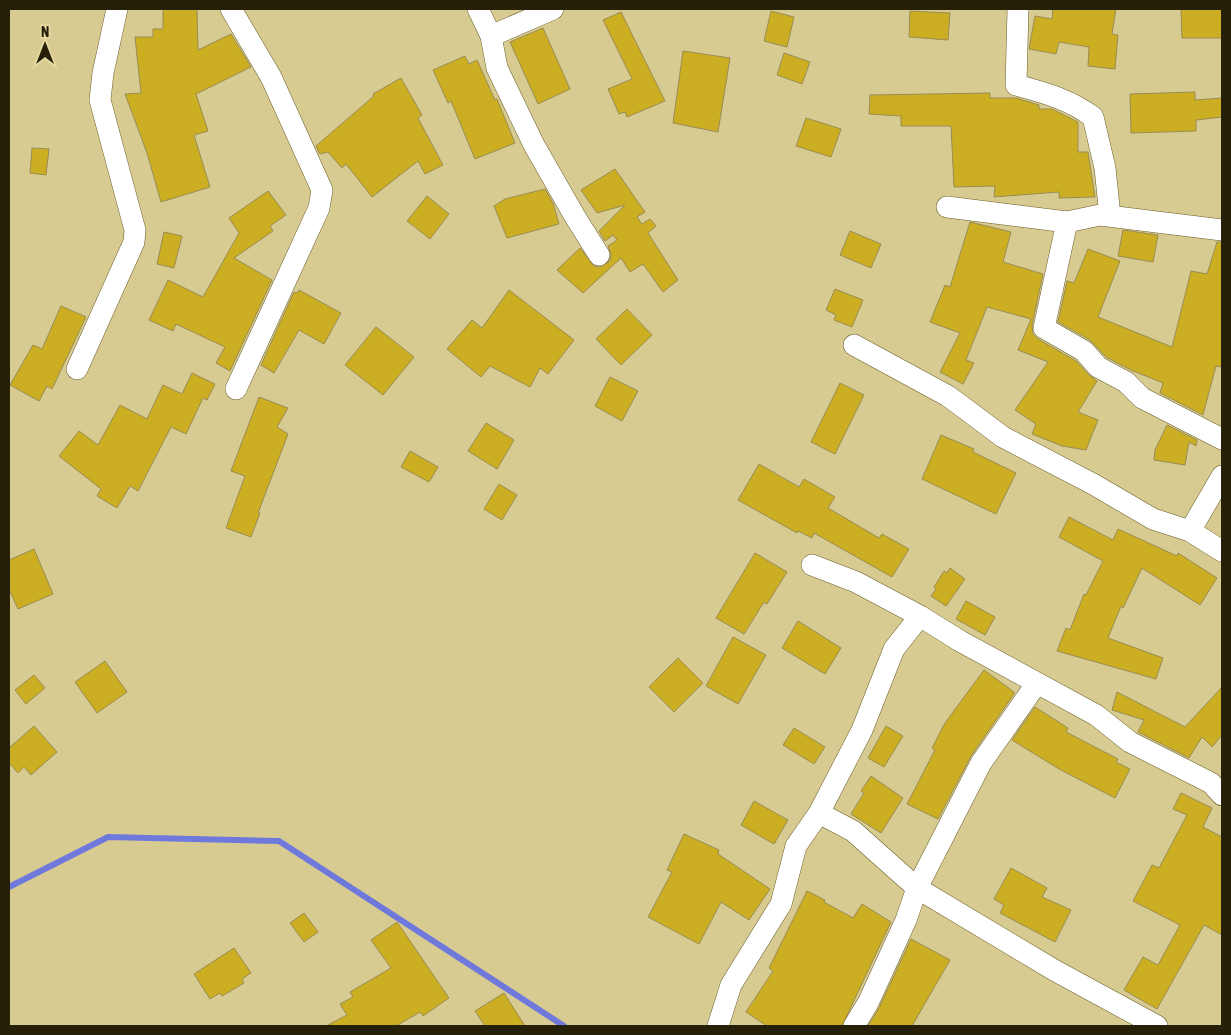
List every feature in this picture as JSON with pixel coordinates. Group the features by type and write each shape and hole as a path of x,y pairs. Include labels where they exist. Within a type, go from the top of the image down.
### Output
{"street":[{"path":"77,369 134,242 135,230 100,100 103,73 117,9"},
{"path":"231,9 271,77 322,190 319,208 236,389"},
{"path":"478,9 491,36 497,68 534,145 574,215 600,255"},
{"path":"491,36 553,9"},
{"path":"1018,9 1016,85 1058,96 1078,106 1093,117 1105,168 1110,216"},
{"path":"947,207 1067,222 1100,215 1222,230"},
{"path":"1067,222 1044,328 1084,351 1098,367 1126,382 1142,398 1222,439"},
{"path":"854,345 948,396 1003,437 1093,484 1153,519 1190,531 1222,551"},
{"path":"1190,531 1222,476"},
{"path":"812,565 856,582 920,616 1096,715 1130,742 1211,783 1222,795"},
{"path":"713,1026 719,1026 731,985 780,904 796,846 819,813 862,730 894,649 920,616"},
{"path":"854,1026 868,1003 906,920 917,888 981,763 1037,683"},
{"path":"819,813 853,831 917,888 1054,970 1157,1026"}],"building":[{"path":"163,9 197,9 198,50 231,34 251,67 196,94 208,131 194,135 210,187 161,202 147,153 125,94 141,93 135,37 153,37 153,29 163,29"},
{"path":"1053,9 1116,9 1112,34 1118,35 1115,69 1088,66 1089,47 1059,42 1056,54 1029,49 1035,16 1052,19"},
{"path":"1181,9 1222,9 1222,38 1182,38"},
{"path":"771,11 794,17 787,47 764,41"},
{"path":"910,11 950,13 948,40 909,37"},
{"path":"621,12 665,101 627,117 625,112 619,114 608,89 632,79 603,20"},
{"path":"543,28 570,89 538,104 510,42"},
{"path":"683,51 730,58 718,132 673,123"},
{"path":"784,53 810,62 802,84 777,75"},
{"path":"465,56 469,64 477,60 495,100 497,99 515,143 475,159 451,101 448,103 433,70"},
{"path":"401,78 422,115 418,118 443,165 425,174 418,161 372,197 346,164 342,168 328,152 320,154 316,146 374,96 373,94"},
{"path":"1195,92 1195,100 1222,98 1222,117 1196,120 1196,131 1131,133 1130,94"},
{"path":"990,93 990,98 1016,98 1039,105 1039,109 1052,109 1078,122 1078,152 1088,152 1095,197 1059,198 1059,192 994,197 995,186 954,187 951,126 901,126 901,116 869,114 870,95"},
{"path":"806,118 841,129 831,157 796,146"},
{"path":"32,148 49,149 46,175 30,173"},
{"path":"615,169 645,212 637,217 642,224 650,219 656,226 648,233 678,280 663,292 643,264 630,272 621,258 583,293 557,270 580,248 594,266 600,267 610,261 611,254 608,246 617,240 613,235 605,241 599,231 625,205 597,213 581,190"},
{"path":"545,189 553,203 559,224 507,238 494,206 505,199"},
{"path":"268,191 286,215 270,226 273,231 234,258 272,280 230,371 216,363 225,347 176,324 173,331 149,320 168,280 203,297 239,233 229,218"},
{"path":"427,196 449,214 430,239 407,221"},
{"path":"970,222 1011,232 1003,262 1043,274 1032,325 1033,334 1038,339 1076,361 1097,381 1078,412 1098,420 1086,450 1062,446 1032,434 1036,424 1015,410 1048,362 1018,350 1031,319 987,307 966,360 974,363 963,384 940,372 960,333 930,322 945,285 950,287"},
{"path":"1123,230 1158,235 1153,262 1118,256"},
{"path":"850,231 881,244 871,268 840,255"},
{"path":"164,232 182,236 174,268 157,264"},
{"path":"1217,242 1222,242 1222,367 1216,366 1203,415 1160,393 1163,383 1106,357 1090,340 1058,322 1067,281 1074,283 1088,249 1120,261 1098,317 1172,347 1191,271 1207,274"},
{"path":"835,289 863,300 852,327 834,320 836,315 826,310"},
{"path":"299,290 341,313 324,344 299,330 274,373 261,365 294,292 297,293"},
{"path":"509,290 574,340 548,374 540,368 530,387 490,366 481,377 447,349 472,320 482,328"},
{"path":"61,306 86,317 52,389 47,386 39,401 10,385 33,345 42,349"},
{"path":"627,309 652,335 621,365 596,339"},
{"path":"376,327 414,357 383,395 345,365"},
{"path":"192,373 215,384 207,400 203,398 186,434 171,427 138,491 130,486 117,508 97,496 101,489 59,456 79,431 98,445 120,405 147,419 163,385 182,394"},
{"path":"610,377 638,391 622,421 595,406"},
{"path":"840,383 864,395 835,454 811,442"},
{"path":"259,397 288,408 277,427 288,434 258,513 260,513 251,537 226,528 245,476 231,471"},
{"path":"486,423 514,440 497,469 468,451"},
{"path":"1167,425 1197,440 1196,446 1189,442 1185,465 1154,460 1155,450"},
{"path":"941,435 974,449 973,452 1016,473 996,514 922,479"},
{"path":"410,451 438,467 429,482 401,467"},
{"path":"759,464 799,487 804,479 835,497 828,508 879,538 882,534 909,549 892,577 814,533 812,538 798,531 797,533 738,500"},
{"path":"499,484 517,495 502,520 484,509"},
{"path":"1069,517 1113,540 1118,529 1177,556 1178,553 1217,578 1200,605 1142,568 1123,608 1121,606 1108,638 1163,658 1156,679 1057,651 1066,628 1070,630 1084,594 1086,595 1103,561 1059,537"},
{"path":"34,549 53,594 18,609 9,589 9,560"},
{"path":"755,553 787,572 767,604 764,602 744,634 716,618"},
{"path":"950,568 965,579 946,606 931,596 944,571 947,573"},
{"path":"966,601 995,617 985,635 956,619"},
{"path":"798,621 841,648 825,674 782,648"},
{"path":"733,637 766,655 738,704 706,686"},
{"path":"678,658 703,683 674,712 649,687"},
{"path":"105,661 127,692 97,713 75,682"},
{"path":"984,670 1014,692 1014,694 971,756 938,819 907,804 935,750 932,748 945,723"},
{"path":"34,675 45,688 26,704 15,690"},
{"path":"1222,687 1222,735 1212,747 1202,737 1189,758 1138,732 1144,720 1112,710 1117,692 1185,727"},
{"path":"1035,707 1068,728 1066,732 1118,759 1116,762 1130,769 1115,798 1059,769 1012,740"},
{"path":"34,726 57,752 31,775 24,767 18,773 9,763 9,748"},
{"path":"886,726 903,736 884,767 868,758"},
{"path":"794,728 825,747 814,764 783,745"},
{"path":"871,776 903,798 881,833 851,814 864,793 861,791"},
{"path":"1181,793 1212,808 1203,827 1222,837 1222,935 1204,925 1157,1009 1124,990 1143,957 1158,965 1180,925 1133,901 1152,865 1159,868 1187,815 1173,809"},
{"path":"754,801 788,820 774,844 741,825"},
{"path":"684,834 719,850 718,854 770,889 749,920 721,902 699,944 648,917 672,872 667,870"},
{"path":"1011,868 1047,888 1042,897 1071,910 1055,942 1000,913 1004,905 994,899"},
{"path":"807,891 853,918 862,904 891,922 842,1026 767,1026 746,1012 773,971 769,968"},
{"path":"304,913 318,932 304,942 290,923"},
{"path":"397,922 449,998 423,1016 420,1012 396,1026 326,1026 347,1015 340,1004 353,997 350,992 391,968 371,940"},
{"path":"911,939 950,960 912,1026 868,1026 879,1008"},
{"path":"234,948 251,973 242,979 244,983 222,996 220,993 210,999 194,974"},
{"path":"504,993 525,1026 485,1026 475,1011"}],"waterway":[{"path":"9,887 108,837 279,841 564,1026"}]}
